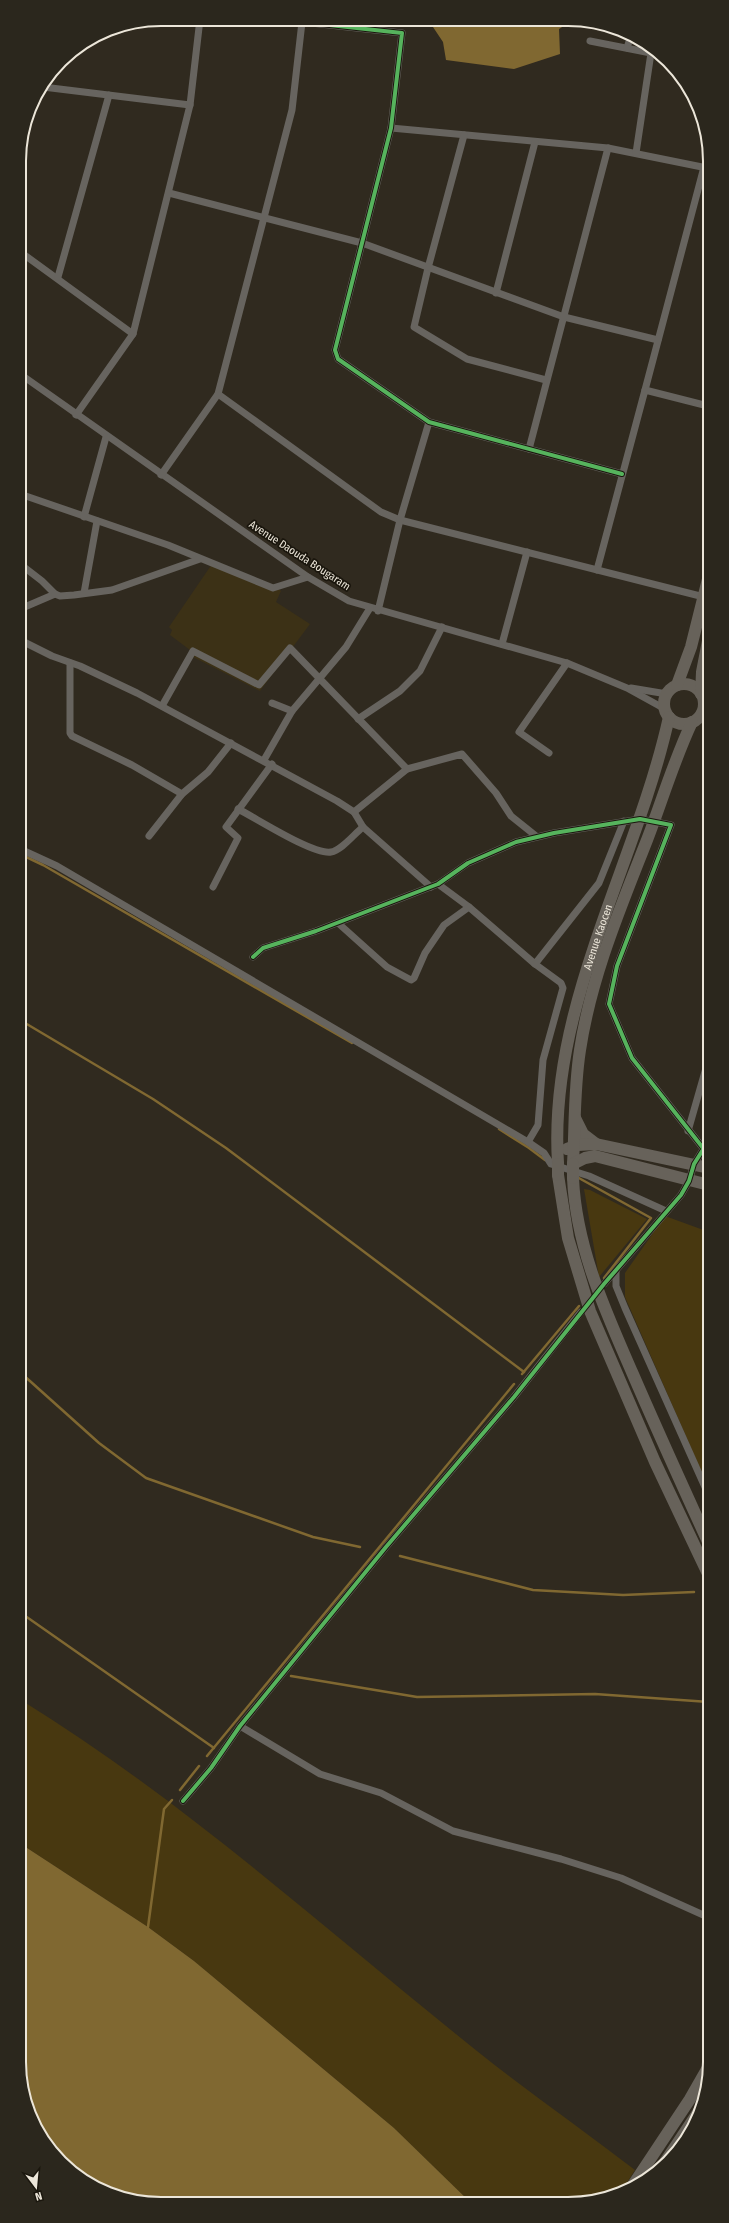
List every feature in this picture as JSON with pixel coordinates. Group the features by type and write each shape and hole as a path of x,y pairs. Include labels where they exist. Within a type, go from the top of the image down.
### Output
{"highway":[{"path":"703,601 691,647 677,685 667,694 665,699 667,713 680,723 699,720 703,710"},
{"path":"703,667 703,686"},
{"path":"677,685 691,685 703,699"},
{"name":"Avenue Kaocen","path":"667,713 661,752 640,819 584,975 559,1096 556,1140 558,1167 568,1238 590,1312 655,1462 703,1563"},
{"name":"Avenue Kaocen","path":"699,720 676,758 607,943 591,998 580,1049 574,1116 573,1178 576,1210 584,1250 599,1296 666,1451 703,1531"},
{"path":"574,1116 583,1134 596,1144"},
{"path":"558,1167 562,1153 573,1147 596,1144 703,1166"},
{"path":"573,1164 585,1158 595,1156 703,1184"},
{"path":"639,2176 702,2077"}],"street":[{"path":"76,415 133,334 190,105 199,26"},
{"path":"161,475 218,394 292,110 302,26"},
{"path":"335,26 402,34 391,128 335,355 338,359 429,422 622,474"},
{"path":"590,41 647,52"},
{"path":"627,48 629,41"},
{"path":"636,153 651,55"},
{"path":"48,88 190,105"},
{"path":"58,278 109,95"},
{"path":"391,128 608,148 703,167"},
{"path":"464,135 413,324 415,330 467,359 546,380"},
{"path":"496,293 535,142"},
{"path":"529,449 608,148"},
{"path":"597,570 658,340 703,179"},
{"path":"169,193 362,243 496,293 564,316 658,340"},
{"path":"26,256 133,334"},
{"name":"Avenue Daouda Bougaram","path":"26,378 106,437 308,577 349,601 378,611 442,627 567,663 627,688 667,713"},
{"path":"645,390 703,405"},
{"path":"218,394 381,512 400,520 703,597"},
{"path":"378,611 400,520 429,422"},
{"path":"84,517 106,437"},
{"path":"26,496 168,545 274,588 308,577"},
{"path":"84,593 97,521"},
{"path":"502,644 527,552"},
{"path":"26,569 42,581 55,594 60,596 113,589 200,559"},
{"path":"26,606 55,594"},
{"path":"264,760 292,711 346,647 370,608"},
{"path":"358,719 400,691 420,671 442,627"},
{"path":"26,644 162,706 337,800 354,812 362,827 434,885 470,906 535,964 561,983 563,988 543,1060 538,1125 528,1142"},
{"path":"162,706 193,651 259,685 290,648 407,769"},
{"path":"70,663 70,733 72,736 132,765 182,794"},
{"path":"549,753 519,732 567,663"},
{"name":"Avenue Daouda Bougaram","path":"627,688 667,694"},
{"path":"272,703 292,711"},
{"path":"148,836 182,794 208,772 231,743"},
{"path":"354,812 407,769 462,754 496,793 511,816 536,836"},
{"path":"213,887 238,838 226,827 272,764"},
{"path":"238,809 296,841 326,852 335,850 362,827"},
{"path":"253,957 263,948 338,923 434,885 468,864 516,842 536,836 640,819 654,820 671,825 617,966 609,1004 632,1058 669,1103 688,1131 703,1148 694,1164 689,1181 681,1196 666,1211 616,1272 604,1284"},
{"path":"535,964 599,883 624,821"},
{"path":"26,852 57,866 528,1142 544,1153 551,1164 589,1176 666,1211"},
{"path":"338,923 387,967 411,980 414,978 425,953 444,925 470,906"},
{"path":"688,1131 703,1078"},
{"path":"616,1272 616,1286 624,1308 703,1483"},
{"path":"183,1801 211,1768 240,1726 386,1547 514,1397 582,1312"},
{"path":"240,1726 320,1774 381,1793 453,1831 561,1859 621,1878 703,1915"}],"shaded area":[{"path":"564,26 559,29 560,54 514,69 446,60 443,42 433,27"},
{"path":"214,561 276,586 281,591 276,602 310,624 260,691 191,656 190,650 170,635 172,630 169,627"},
{"path":"584,1189 590,1190 647,1219 599,1277"},
{"path":"665,1216 703,1230 703,1475 625,1297 625,1273"},
{"path":"26,1703 82,1739 198,1824 254,1868 477,2051 635,2170 627,2183 611,2190 585,2196 465,2197 394,2128 194,1961 148,1927 26,1847"},
{"path":"26,1847 148,1927 194,1961 394,2128 465,2197 144,2196 118,2190 94,2179 79,2169 66,2157 49,2137 33,2105 27,2079"}],"waterway":[{"path":"26,857 43,865 352,1043"},
{"path":"26,1024 153,1099 226,1148 524,1372"},
{"path":"499,1129 545,1160"},
{"path":"577,1177 651,1218 604,1278"},
{"path":"522,1374 579,1306"},
{"path":"26,1377 99,1443 146,1478 313,1537 360,1547"},
{"path":"207,1756 514,1384"},
{"path":"400,1556 533,1590 623,1595 694,1592"},
{"path":"26,1616 214,1748"},
{"path":"291,1676 417,1697 595,1694 703,1702"},
{"path":"180,1790 199,1766"},
{"path":"148,1927 164,1809 172,1800"}],"cycle path":[{"path":"338,26 402,33 391,128 335,350 338,359 429,422 622,474"},
{"path":"253,957 263,948 316,931 438,884 468,863 516,842 554,833 640,819 671,825 617,966 609,1004 632,1058 703,1148"},
{"path":"183,1801 211,1768 240,1726 386,1547 514,1397 604,1284 681,1195 689,1181 694,1164 703,1150"}]}
